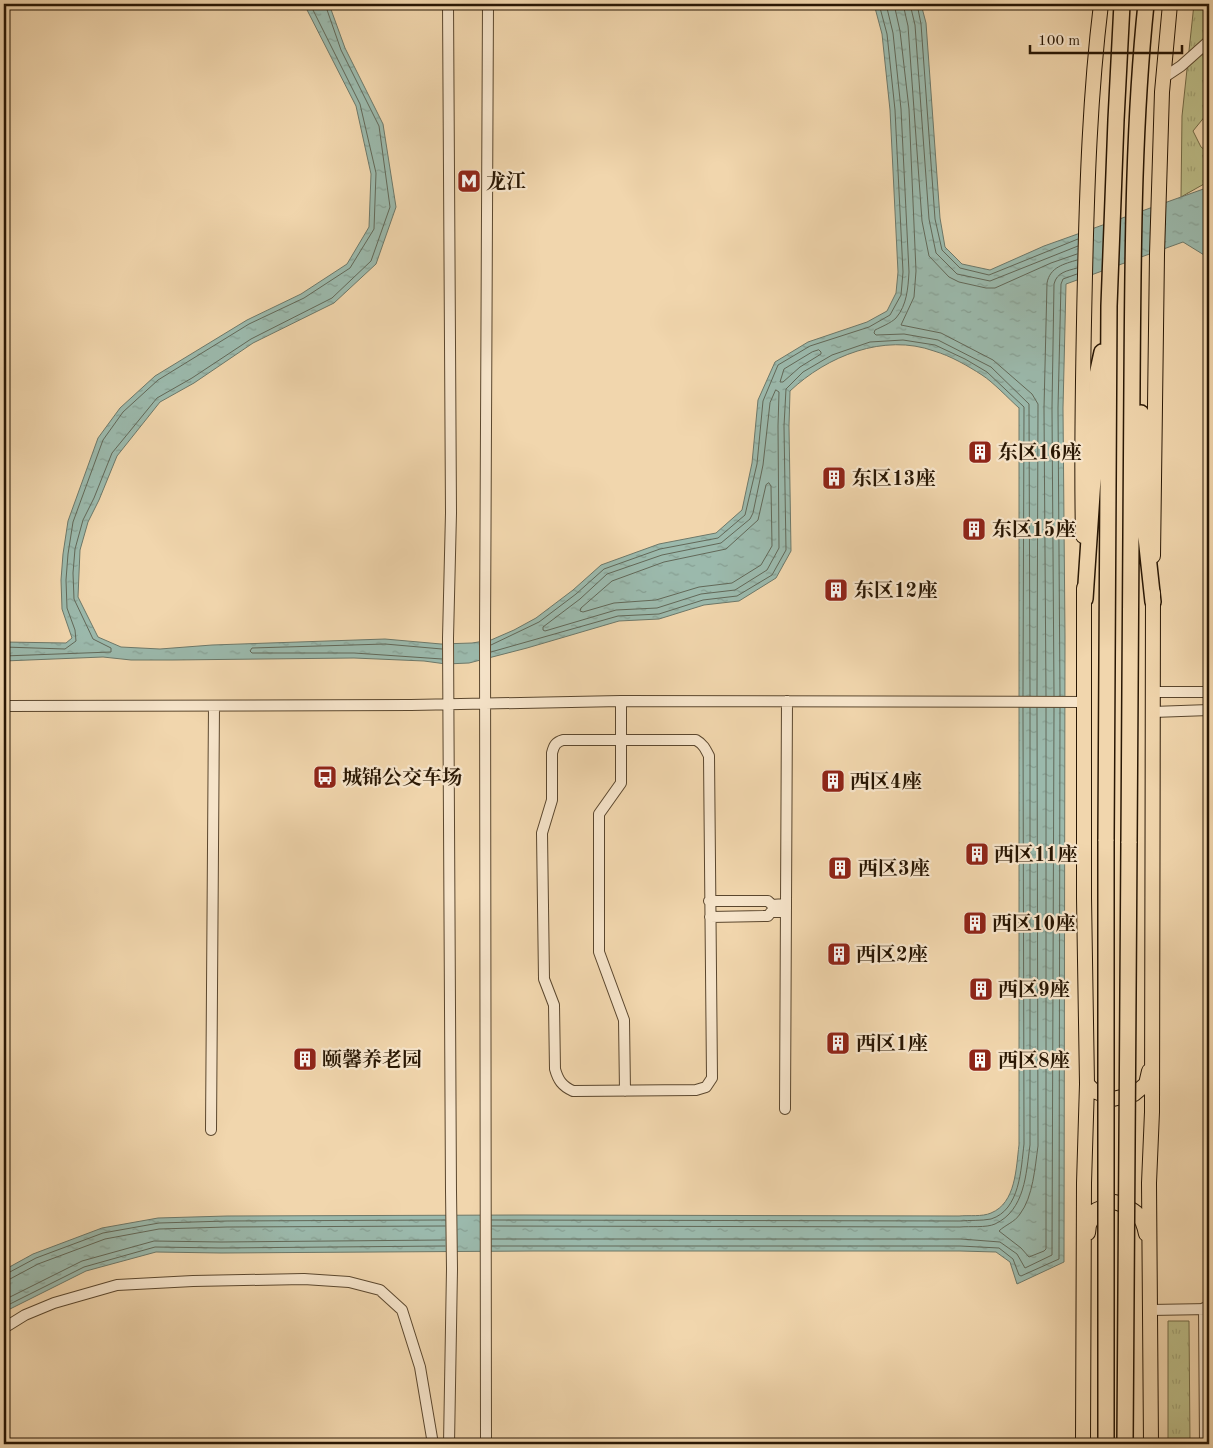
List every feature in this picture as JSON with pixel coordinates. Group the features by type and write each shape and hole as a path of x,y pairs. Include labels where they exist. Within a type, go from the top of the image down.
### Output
{"highway":[{"path":"1106,1444 1106,841 1109,314 1122,4"},
{"path":"1125,1444 1133,262 1140,82 1146,4"},
{"path":"1133,262 1146,537 1153,602"},
{"path":"1085,599 1095,459 1098,375 1109,314"}],"main road":[{"path":"1083,1444 1087,1084 1084,898 1085,599 1082,479 1086,228 1090,131 1101,4"},
{"path":"1151,1444 1153,602 1157,254 1163,78 1170,4"},
{"path":"1087,1084 1094,1091 1113,1099 1134,1094 1146,1084 1152,1060"},
{"path":"1084,1250 1089,1225 1096,1210 1115,1202 1132,1208 1143,1220 1150,1250"}],"street":[{"path":"448,4 451,503 448,638 452,1269 449,1444"},
{"path":"486,1444 485,636 488,4"},
{"path":"1163,78 1181,66 1209,41"},
{"path":"1153,692 1209,692 1209,682"},
{"path":"4,706 486,704 621,701 1084,702"},
{"path":"621,701 621,783 599,814 599,952 624,1020 624,1090"},
{"path":"785,1109 786,701"},
{"path":"212,1130 214,706"},
{"path":"1153,712 1209,710 1209,718"},
{"path":"563,740 696,740 702,743 708,756 709,901 712,1078 706,1087 696,1090 573,1091 564,1087 554,1069 554,1005 544,979 542,833 552,800 552,753 554,746 558,742 563,740"},
{"path":"709,901 768,901 785,908"},
{"path":"710,917 768,916 771,912 785,908"},
{"path":"4,1328 25,1315 54,1303 116,1285 193,1280 304,1279 349,1282 380,1290 402,1310 420,1367 433,1444"},
{"path":"1150,1310 1207,1309 1205,1444"}],"green space":[{"path":"1194,4 1209,4 1209,105 1206,115 1193,131 1201,147 1209,153 1209,179 1204,184 1181,197 1182,116"},
{"path":"1168,1321 1189,1321 1190,1444 1168,1444"}],"water":[{"path":"304,4 329,4 345,48 383,124 396,207 376,264 334,303 253,343 194,383 160,402 117,456 88,522 80,550 78,597 98,637 121,647 160,649 212,645 385,639 441,644 491,640 536,618 573,590 601,565 659,544 716,533 742,510 752,463 758,400 775,362 808,342 867,322 887,311 896,293 898,272 890,110 882,34 874,4 921,4 926,23 940,218 945,247 962,264 990,270 1044,246 1209,187 1209,258 1183,242 1066,284 1063,408 1065,637 1064,1262 1017,1284 1010,1262 996,1252 156,1252 86,1271 4,1312 4,1270 33,1254 102,1228 158,1218 522,1215 975,1216 991,1213 999,1208 1010,1193 1013,1184 1019,1145 1019,408 996,386 971,368 940,353 915,346 876,347 857,351 821,367 790,391 791,551 776,578 739,601 704,605 659,619 619,621 469,663 446,664 424,661 354,658 131,660 103,657 4,661 4,642 66,643 72,638 62,609 61,580 68,521 98,438 120,408 155,376 247,320 301,294 347,264 369,227 371,174 356,106"}],"place":[{"name":"龙江","path":"469,181"},
{"name":"东区16座","path":"980,452"},
{"name":"东区13座","path":"834,478"},
{"name":"东区15座","path":"974,529"},
{"name":"东区12座","path":"836,590"},
{"name":"城锦公交车场","path":"325,777"},
{"name":"西区4座","path":"833,781"},
{"name":"西区11座","path":"977,854"},
{"name":"西区3座","path":"840,868"},
{"name":"西区10座","path":"975,923"},
{"name":"西区2座","path":"839,954"},
{"name":"西区9座","path":"981,989"},
{"name":"西区1座","path":"838,1043"},
{"name":"颐馨养老园","path":"305,1059"},
{"name":"西区8座","path":"980,1060"}]}
